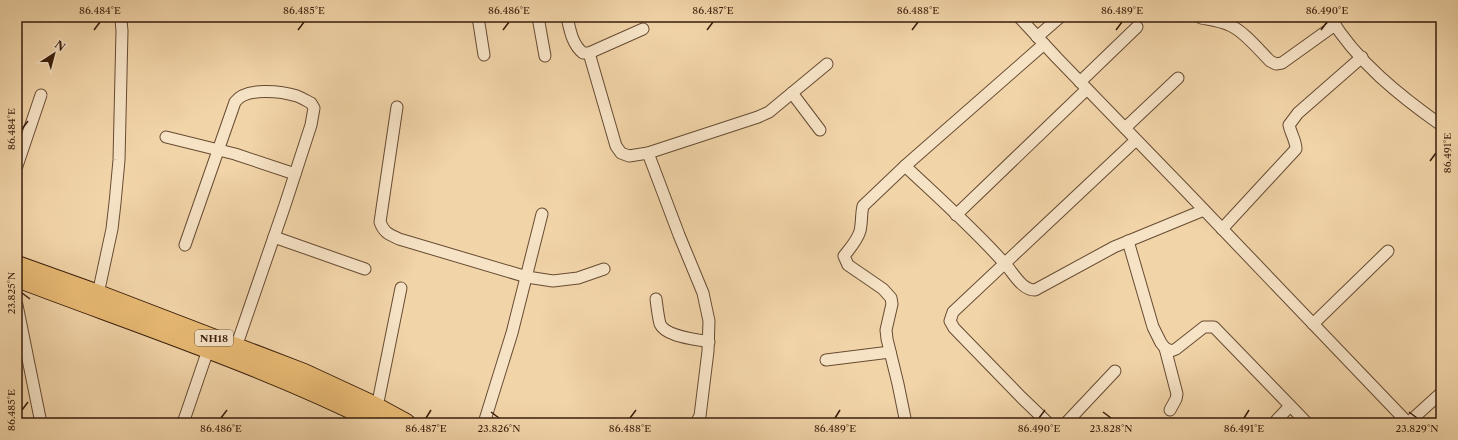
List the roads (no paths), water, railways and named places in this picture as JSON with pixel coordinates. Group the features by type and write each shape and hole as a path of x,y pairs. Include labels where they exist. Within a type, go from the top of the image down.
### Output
{"highway":[{"name":"NH18","path":"17,264 208,350 316,393 378,415 406,423"},
{"name":"NH18","path":"17,278 95,300 236,347 304,373 378,415"}],"street":[{"path":"478,17 484,55"},
{"path":"538,17 545,56"},
{"path":"567,17 571,34 578,49 583,53 589,53 643,29"},
{"path":"1019,17 1408,423 1441,393"},
{"path":"906,423 886,330 892,304 891,298 883,289 848,265 844,256 856,241 860,232 863,206 1041,41 1060,17"},
{"path":"95,300 112,229 119,160 121,18"},
{"path":"1201,18 1226,20 1270,61 1276,64 1282,63 1332,21 1362,57 1410,103 1441,125"},
{"path":"956,215 1083,85 1137,27"},
{"path":"589,53 616,146 622,153 629,156 648,153 758,117 769,112 827,64"},
{"path":"1222,229 1296,149 1296,145 1290,133 1289,125 1298,113 1362,57"},
{"path":"1125,128 1178,78"},
{"path":"185,245 235,102 239,97 245,94 263,92 282,93 298,96 311,103 314,108 311,125 236,347"},
{"path":"792,93 820,130"},
{"path":"17,166 41,95"},
{"path":"397,107 380,222 382,229 387,233 399,239 527,277 553,281 563,280 578,278 604,269"},
{"path":"166,137 235,154 295,174"},
{"path":"1048,423 954,328 950,321 953,312 1136,140"},
{"path":"648,153 703,293 709,321 709,342 700,416 696,423"},
{"path":"905,166 956,215 1029,290 1035,290 1128,240 1204,210"},
{"path":"484,423 512,333 542,214"},
{"path":"274,237 365,269"},
{"path":"1128,240 1153,328 1166,348 1177,394 1170,410"},
{"path":"1313,324 1388,251"},
{"path":"378,415 401,288"},
{"path":"656,299 661,325 667,331 675,335 709,342"},
{"path":"17,305 41,423"},
{"path":"1166,348 1172,351 1204,328 1214,328 1307,423"},
{"path":"183,423 208,350"},
{"path":"826,360 890,352"},
{"path":"1066,423 1115,372"},
{"path":"1274,423 1290,406"}]}
